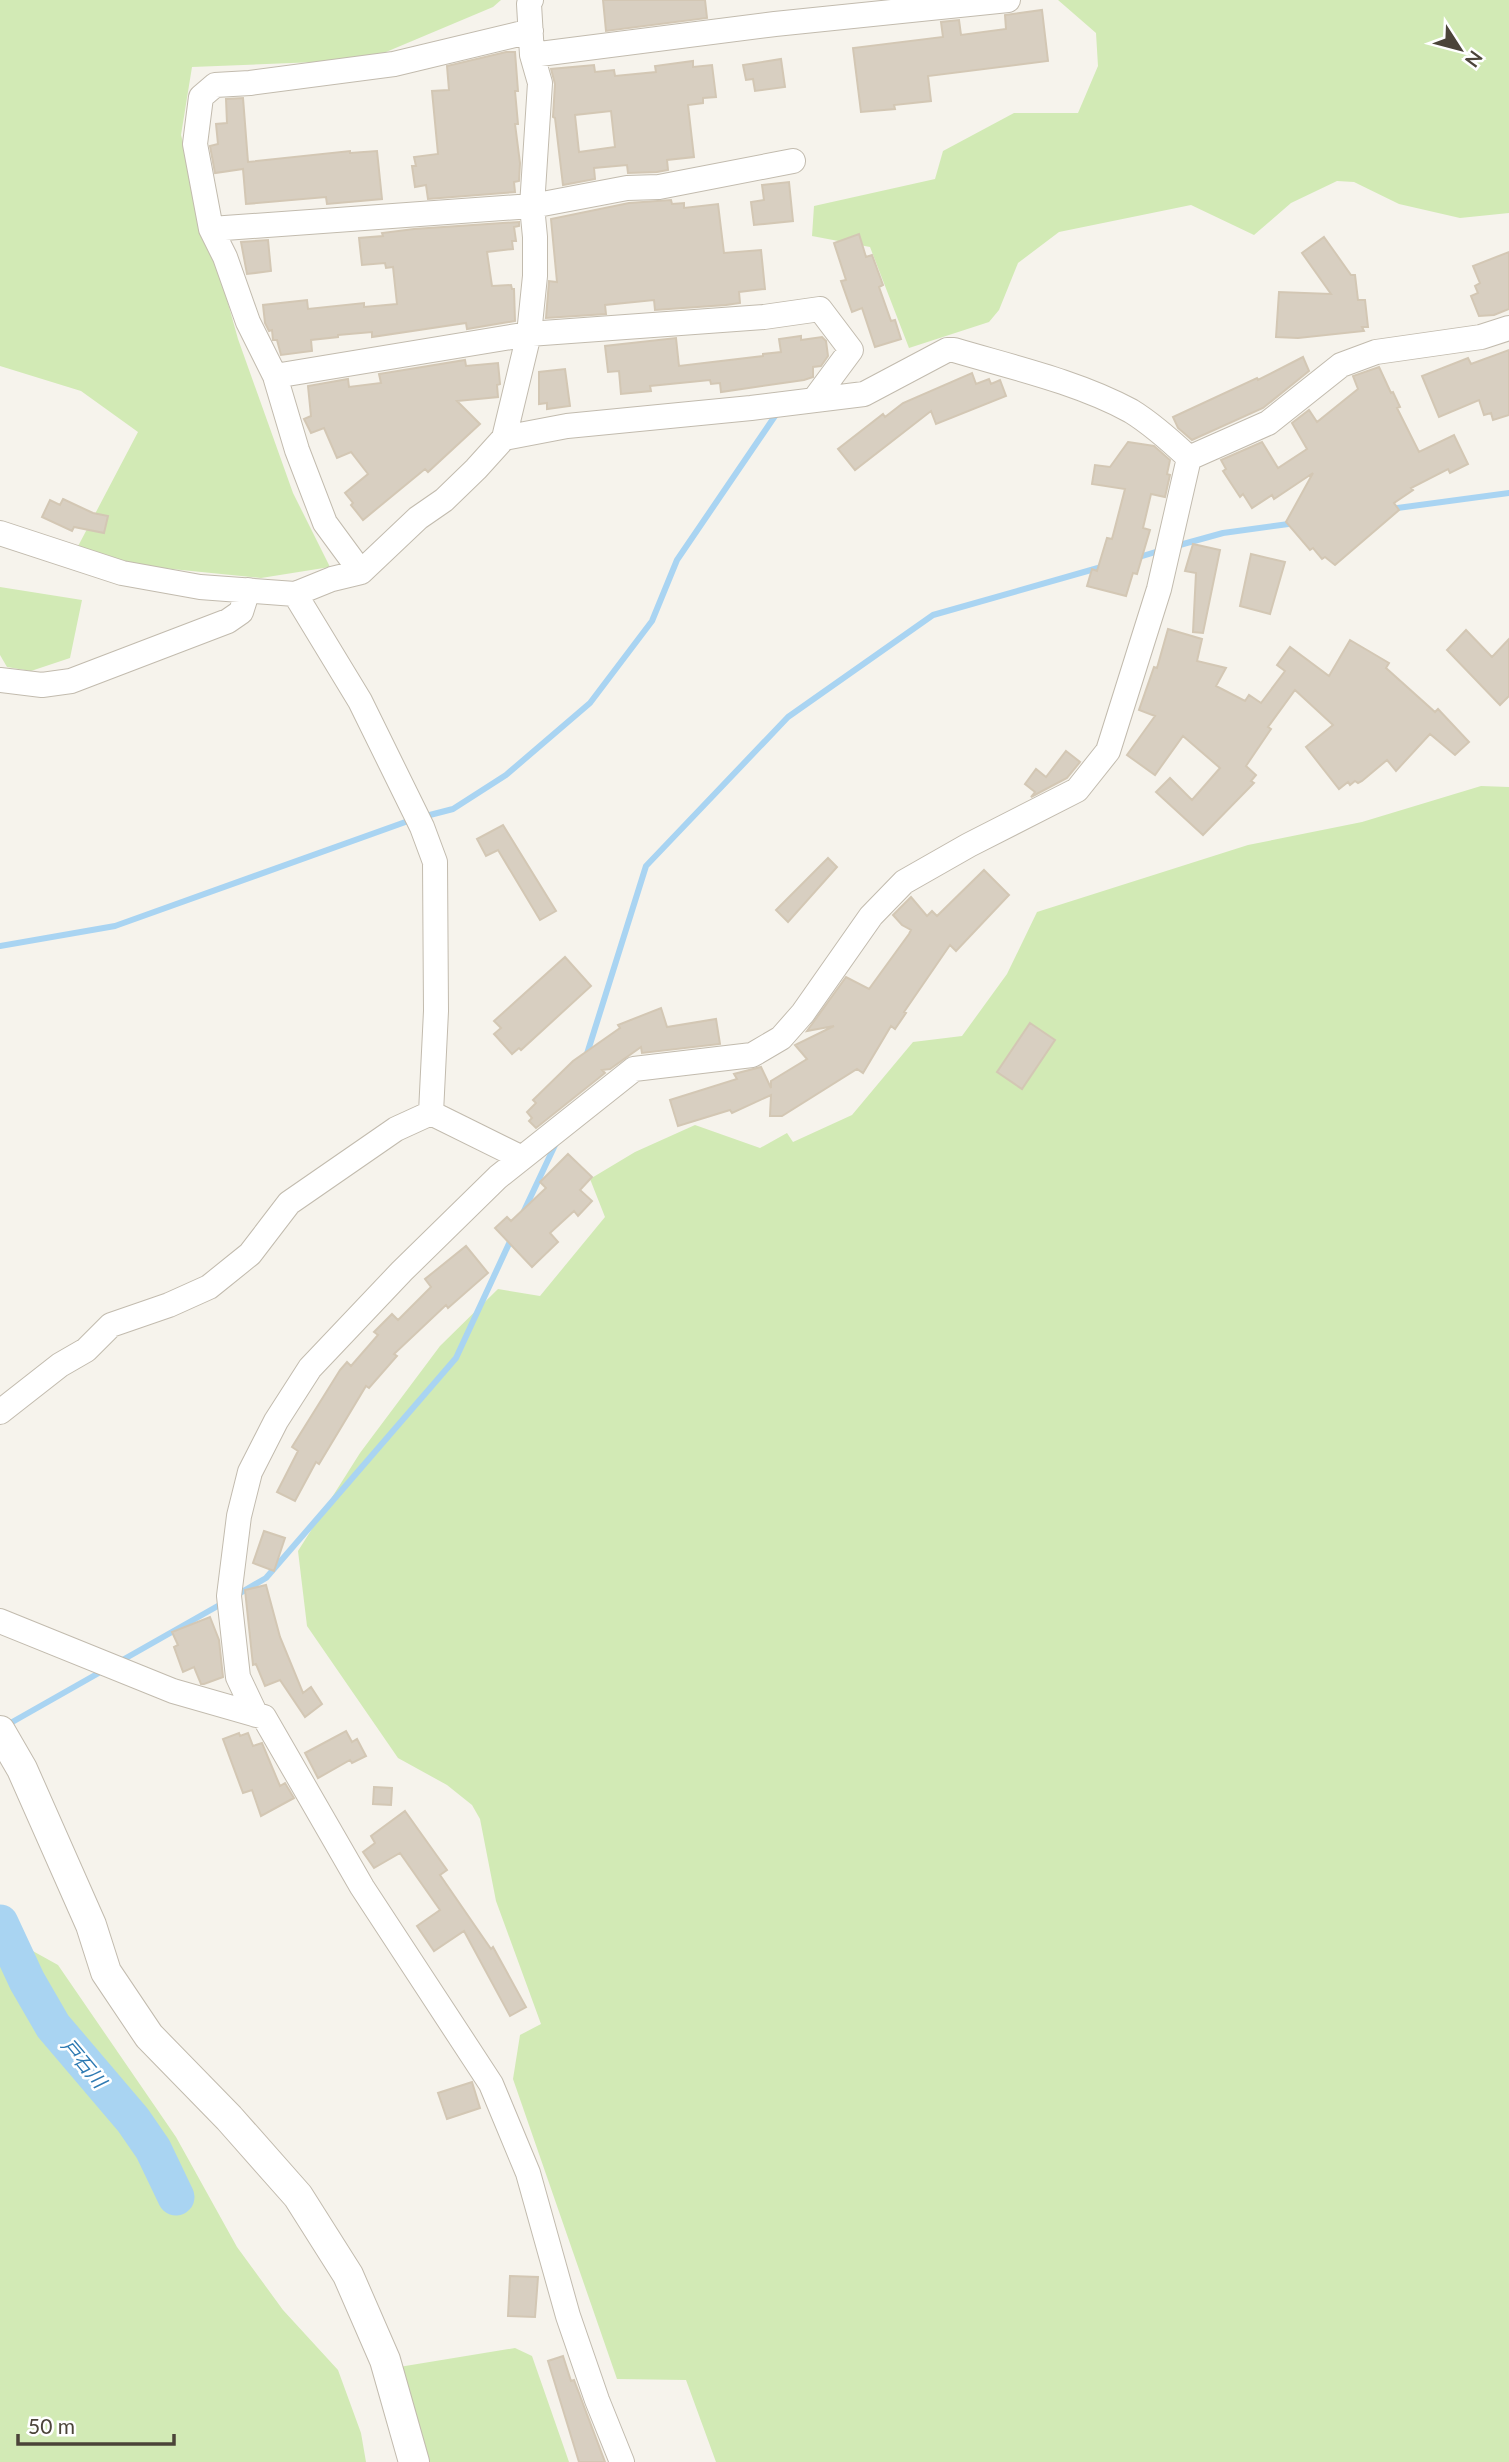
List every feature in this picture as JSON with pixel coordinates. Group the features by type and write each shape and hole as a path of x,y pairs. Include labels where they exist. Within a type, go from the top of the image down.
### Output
{"street":[{"path":"0,534 122,573 200,587 295,594 332,579 361,572 418,518 444,500 504,438 528,334 535,276 532,205 540,83 531,43 531,0"},
{"path":"361,572 325,523 297,450 275,376 247,322 225,257 211,229 195,144 201,97 215,85 394,64 531,43 775,24 1008,0"},
{"path":"211,229 532,205 627,188 659,187 793,161"},
{"path":"275,376 528,334 764,317 820,309 851,350 814,400"},
{"path":"1189,458 1268,423 1341,365 1376,352 1481,337 1509,328"},
{"path":"504,438 567,426 864,394 947,350 954,350 1106,399 1132,412 1162,433 1189,458"},
{"path":"256,1716 238,1677 229,1596 239,1517 250,1472 276,1421 310,1368 498,1177 634,1069 752,1055 781,1038 803,1013 871,916 904,882 969,845 1077,790 1108,751 1159,589 1189,458"},
{"path":"0,680 42,685 71,681 228,621 241,612 248,590"},
{"path":"295,594 360,701 422,827 435,862 436,1011 431,1113"},
{"path":"431,1113 522,1158"},
{"path":"0,1412 60,1365 86,1350 111,1325 169,1305 209,1287 250,1254 289,1203 396,1129 431,1113"},
{"path":"0,1621 173,1691 264,1717 362,1887 491,2084 528,2174 568,2316 622,2462"},
{"path":"0,1731 22,1769 91,1925 106,1972 149,2036 229,2118 298,2196 348,2275 385,2360 414,2462"}],"green space":[{"path":"0,0 501,0 493,7 367,60 192,67 181,135 238,339 293,493 330,567 261,578 142,566 75,552 138,432 81,391 0,366"},
{"path":"1058,0 1509,0 1509,213 1460,218 1399,204 1354,182 1337,181 1291,203 1254,235 1191,205 1059,232 1018,263 999,310 989,322 909,348 870,247 812,236 814,206 935,179 943,151 1014,113 1078,113 1098,66 1096,33"},
{"path":"0,587 82,600 70,658 31,671 7,667 0,655"},
{"path":"1481,786 1509,787 1509,2462 716,2462 686,2380 617,2379 513,2079 520,2035 541,2024 496,1901 480,1819 472,1805 447,1785 398,1758 307,1626 298,1551 360,1453 440,1346 498,1289 540,1296 605,1217 590,1179 635,1152 695,1125 760,1148 787,1133 793,1142 852,1115 913,1042 962,1036 1007,974 1037,912 1248,845 1362,822"},
{"path":"31,1950 58,1965 176,2137 237,2247 283,2310 338,2370 361,2433 366,2462 0,2462 0,1952"},
{"path":"515,2348 532,2356 569,2462 416,2462 393,2368"}],"building":[{"path":"603,0 705,0 707,18 606,31"},
{"path":"1042,10 1048,61 928,76 931,101 894,105 895,109 861,112 853,48 943,37 941,22 959,20 961,35 1006,29 1005,15"},
{"path":"515,52 518,91 515,91 518,124 515,124 520,163 519,181 514,182 515,192 428,199 426,185 415,187 412,166 416,166 414,157 438,154 432,91 449,90 447,66"},
{"path":"781,59 785,87 755,91 753,79 746,80 743,65"},
{"path":"693,61 693,67 712,65 716,97 703,98 703,103 688,105 694,157 667,160 668,170 657,172 628,173 627,165 594,168 595,179 563,185 553,117 555,84 551,69 594,65 595,72 614,70 615,76 656,72 655,66","holes":["611,111 615,147 579,152 575,115"]},
{"path":"243,98 248,162 350,151 377,151 382,199 327,204 326,197 246,204 243,169 215,173 210,146 218,144 216,124 227,123 226,99"},
{"path":"789,182 793,221 754,225 751,202 764,200 762,185"},
{"path":"671,200 672,204 684,203 684,208 718,204 724,253 761,250 765,289 739,292 740,303 726,305 655,310 654,300 605,305 606,314 546,318 549,281 557,282 551,219 629,203"},
{"path":"519,222 519,226 514,227 516,241 512,241 513,249 487,252 492,286 511,285 514,289 515,321 467,329 466,323 372,337 372,332 338,335 311,340 312,351 281,355 277,340 273,340 272,330 269,331 265,323 263,305 307,300 308,309 364,303 364,307 397,304 393,267 386,268 385,263 362,265 359,238 414,229"},
{"path":"859,234 866,257 872,255 883,285 879,287 891,321 895,320 901,339 875,347 862,308 852,312 841,281 846,280 834,243"},
{"path":"1324,237 1351,275 1355,275 1358,300 1365,300 1368,327 1362,327 1364,331 1298,338 1276,337 1279,292 1331,294 1302,253"},
{"path":"268,240 271,271 247,274 241,242"},
{"path":"1509,252 1509,309 1494,315 1479,316 1471,296 1478,293 1475,286 1480,283 1473,266"},
{"path":"801,336 801,340 822,337 826,341 828,356 821,366 813,367 813,377 804,380 721,392 720,383 711,384 710,380 650,386 651,391 621,394 619,371 608,372 605,346 676,338 679,366 781,352 779,339"},
{"path":"1509,350 1509,415 1493,420 1491,413 1484,415 1479,400 1439,417 1422,376 1468,358 1471,364"},
{"path":"1303,357 1309,371 1263,408 1192,440 1178,428 1173,417"},
{"path":"465,360 466,366 498,363 498,397 457,401 480,424 428,472 425,469 363,520 345,493 368,474 351,452 337,458 324,428 311,433 304,419 311,416 308,386 348,379 349,387 381,383 379,374"},
{"path":"1379,367 1419,452 1454,435 1468,464 1450,473 1448,469 1411,488 1413,490 1394,503 1399,510 1335,565 1325,557 1322,559 1313,548 1310,550 1286,522 1313,473 1274,499 1272,495 1252,508 1243,494 1240,497 1223,471 1226,469 1221,460 1262,442 1278,468 1307,449 1292,423 1309,410 1317,422 1358,389 1353,376"},
{"path":"565,369 570,406 547,409 547,403 539,404 539,372"},
{"path":"972,373 976,384 989,379 991,384 1000,380 1006,396 936,424 931,411 855,470 838,449 883,414 885,417 903,403"},
{"path":"1128,442 1154,446 1170,460 1167,474 1170,475 1165,497 1151,494 1143,528 1150,530 1137,574 1133,573 1126,596 1087,586 1092,569 1097,571 1107,538 1112,539 1125,489 1092,484 1095,465 1110,467"},
{"path":"63,499 93,513 108,516 104,533 74,527 72,531 42,517 50,500 60,505"},
{"path":"1193,544 1220,550 1203,633 1193,632 1196,573 1185,571"},
{"path":"1251,554 1285,562 1270,614 1240,606"},
{"path":"1168,629 1202,639 1197,661 1226,668 1216,686 1245,701 1249,695 1261,703 1285,671 1277,665 1290,647 1329,676 1350,640 1389,663 1386,668 1435,712 1438,709 1469,742 1455,755 1430,734 1396,771 1387,760 1362,781 1355,781 1350,785 1348,782 1339,789 1306,747 1333,725 1295,690 1268,727 1271,729 1246,766 1256,775 1251,781 1254,783 1203,835 1156,792 1170,778 1192,800 1220,768 1183,736 1155,775 1127,755 1155,716 1139,710 1154,667 1157,668"},
{"path":"1466,630 1492,657 1509,639 1509,696 1500,705 1447,650"},
{"path":"1066,751 1080,762 1067,778 1031,797 1035,792 1025,784 1036,769 1046,777"},
{"path":"503,825 556,911 540,920 498,850 486,856 477,839"},
{"path":"828,858 837,867 788,922 776,910"},
{"path":"984,870 1009,895 956,951 950,945 895,1029 891,1026 863,1073 857,1069 782,1116 770,1116 771,1095 732,1113 730,1110 678,1126 670,1100 737,1079 734,1074 761,1067 771,1088 771,1081 807,1059 795,1045 834,1026 807,1031 846,977 869,989 909,934 911,930 893,915 911,897 927,916 932,911 937,916"},
{"path":"565,957 591,986 521,1050 519,1048 512,1054 494,1034 501,1028 494,1021"},
{"path":"661,1008 667,1027 716,1019 720,1044 642,1053 641,1047 610,1069 602,1070 605,1073 536,1128 529,1121 532,1118 527,1112 536,1103 533,1100 573,1061 620,1028 618,1025"},
{"path":"1030,1023 1055,1040 1022,1089 997,1072"},
{"path":"568,1154 592,1177 580,1190 592,1201 578,1216 574,1211 550,1233 558,1242 532,1267 495,1228 507,1217 511,1221 546,1188 540,1182"},
{"path":"466,1246 488,1273 448,1308 446,1305 394,1354 397,1356 369,1388 366,1386 319,1464 316,1462 295,1501 277,1492 298,1451 292,1447 340,1370 347,1362 351,1366 378,1335 374,1332 392,1314 398,1320 431,1287 425,1279"},
{"path":"264,1531 285,1538 274,1571 253,1563"},
{"path":"266,1585 280,1637 303,1693 311,1687 322,1704 305,1717 280,1680 265,1686 256,1664 253,1665 245,1590"},
{"path":"210,1617 219,1640 223,1677 201,1684 194,1667 183,1672 174,1647 178,1645 172,1632"},
{"path":"346,1731 352,1742 357,1739 366,1756 352,1763 350,1760 318,1778 305,1753"},
{"path":"239,1733 240,1736 248,1733 253,1746 262,1743 280,1786 285,1783 294,1798 261,1816 252,1790 243,1793 223,1739"},
{"path":"374,1787 392,1788 391,1805 373,1804"},
{"path":"405,1811 447,1870 440,1875 491,1949 493,1947 526,2007 510,2016 464,1931 434,1951 417,1926 440,1910 400,1853 374,1868 363,1852 375,1843 371,1836"},
{"path":"472,2082 480,2108 447,2119 438,2093"},
{"path":"510,2276 538,2277 535,2317 508,2316"},
{"path":"563,2356 605,2462 579,2462 548,2361"}],"waterway":[{"path":"422,817 453,809 506,775 590,703 652,621 677,560 777,413"},
{"path":"1390,509 1509,493"},
{"path":"1176,546 1223,533 1296,523"},
{"path":"1136,558 1162,550"},
{"path":"586,1057 646,866 788,717 933,615 1105,566"},
{"path":"0,946 115,926 411,820"},
{"path":"523,1213 556,1143"},
{"path":"235,1596 266,1578 456,1358 513,1235"},
{"path":"119,1662 223,1603"},
{"path":"7,1725 104,1670"},
{"name":"戸石川","path":"0,1923 27,1981 53,2026 133,2120 153,2149 176,2197"}]}
